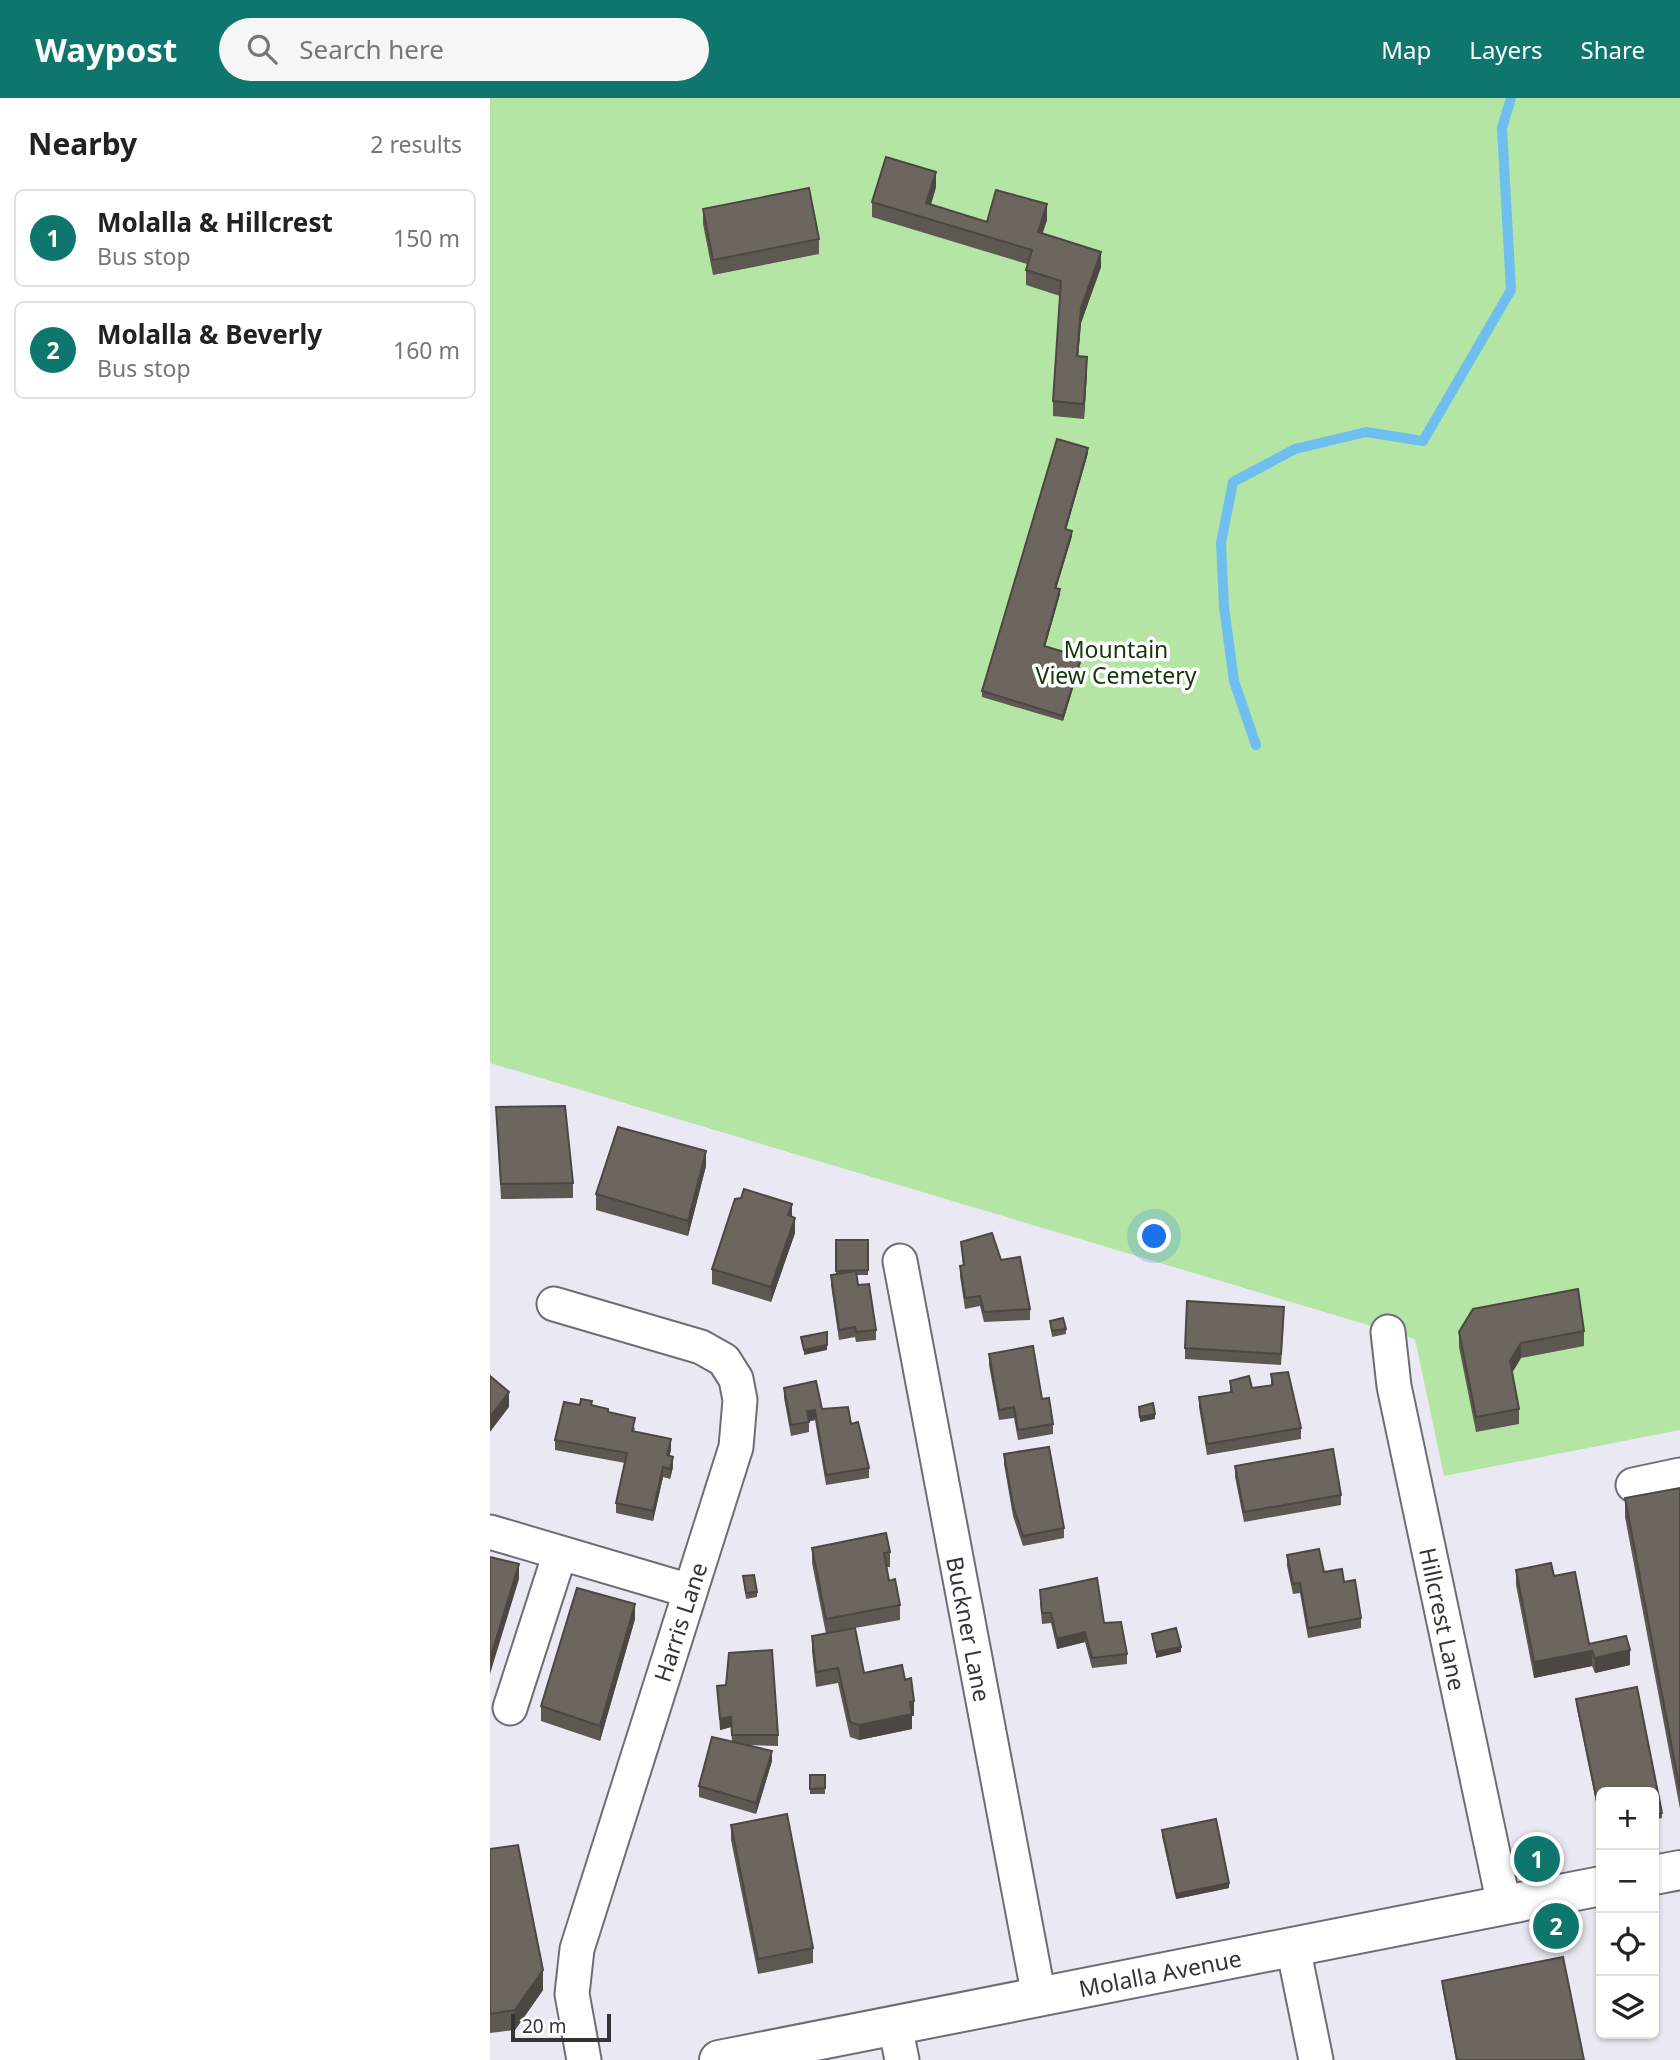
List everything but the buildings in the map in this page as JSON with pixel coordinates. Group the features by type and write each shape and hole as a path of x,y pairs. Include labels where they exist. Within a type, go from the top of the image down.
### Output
{"main road":[{"path":"1659,1874 1680,1870"},
{"name":"Molalla Avenue","path":"719,2060 899,2043 1038,1997 1596,1887"}],"street":[{"name":"Buckner Lane","path":"900,1261 1038,1997"},
{"name":"Harris Lane","path":"554,1304 701,1346 724,1360 736,1379 740,1400 736,1447 578,1949 572,1994 584,2060"},
{"name":"Hillcrest Lane","path":"1388,1332 1394,1386 1504,1905"},
{"path":"1633,1485 1680,1475"},
{"path":"490,1532 690,1591"},
{"path":"510,1707 560,1553"},
{"path":"1293,1947 1316,2060"}],"green space":[{"name":"Mountain View Cemetery","path":"490,98 1680,98 1680,1430 1444,1476 1415,1339 490,1063"}],"waterway":[{"path":"1256,745 1234,681 1224,607 1221,543 1233,482 1295,449 1366,432 1423,441 1511,290 1502,128 1511,98"}],"place":[{"name":"Molalla & Hillcrest","path":"1537,1859"},
{"name":"Molalla & Beverly","path":"1556,1926"}]}
